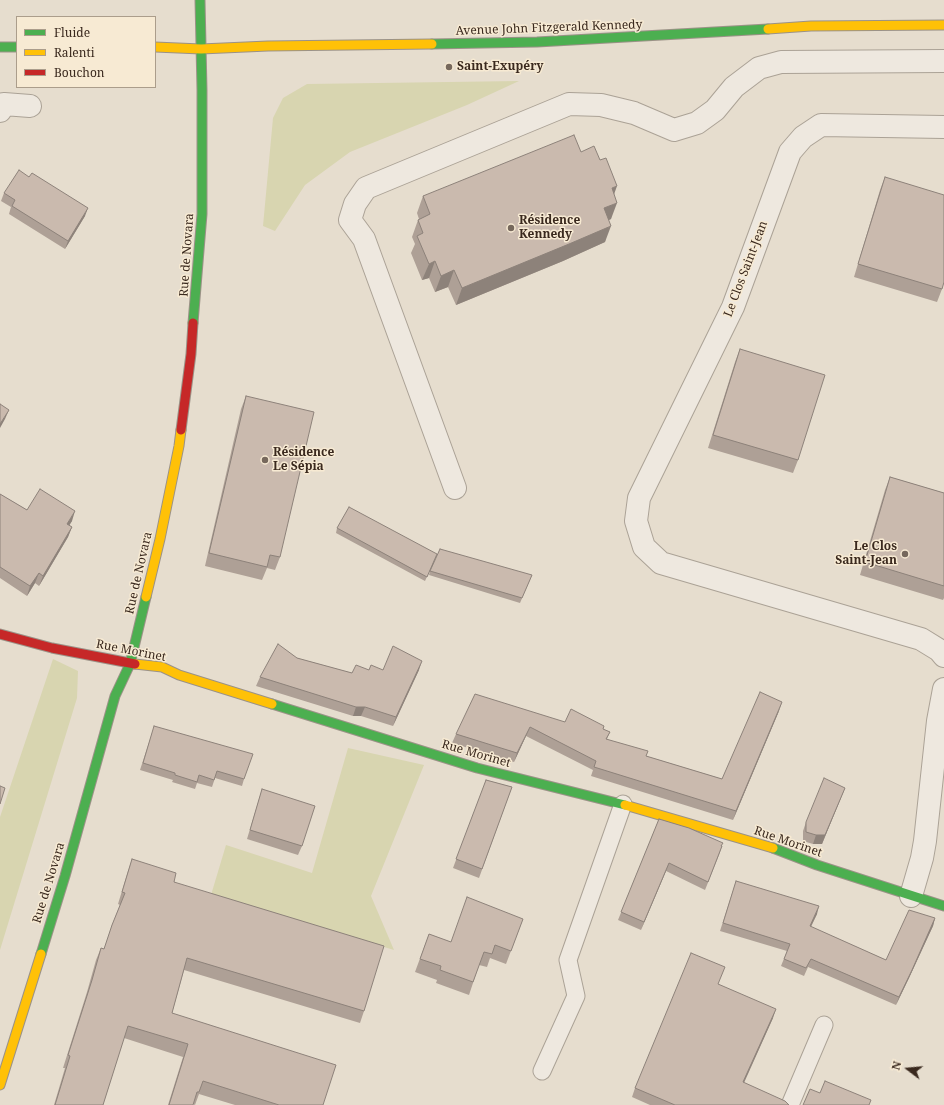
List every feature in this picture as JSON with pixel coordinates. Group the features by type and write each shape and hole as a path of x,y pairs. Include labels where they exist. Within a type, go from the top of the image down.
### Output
{"street":[{"name":"Rue de Novara","path":"0,1085 65,876 115,696 130,664 160,539 179,446 191,354 202,214 200,0"},
{"name":"Avenue John Fitzgerald Kennedy","path":"156,46 201,49 268,46 537,42 811,26 944,25"},
{"path":"0,47 16,47"},
{"path":"455,488 364,239 350,220 355,204 366,188 569,104 602,105 634,113 674,130 697,123 715,110 734,87 759,68 781,62 944,61"},
{"path":"0,111 4,104 30,106"},
{"name":"Le Clos Saint-Jean","path":"944,127 821,125 803,137 790,152 733,307 639,498 636,521 644,547 661,562 921,639 939,650 944,656"},
{"name":"Rue Morinet","path":"0,634 52,648 130,664 162,667 186,678 477,768 623,804 778,850 817,865 944,906"},
{"path":"911,896 922,858 925,841 938,721 944,689"}],"lane":[{"path":"542,1071 576,996 568,960 623,804"},
{"path":"790,1105 824,1025"}],"shaded area":[{"path":"519,81 467,105 350,152 305,185 275,231 263,226 273,118 283,98 307,84"},
{"path":"53,659 78,671 77,698 0,950 0,817"},
{"path":"348,748 424,765 371,896 394,950 211,895 226,845 312,873"}],"building":[{"name":"Résidence Kennedy","path":"574,135 581,152 594,146 600,160 606,158 617,186 612,188 617,203 604,208 611,226 462,288 454,270 441,276 435,261 429,264 417,236 423,233 418,220 430,214 423,196"},
{"path":"19,170 29,177 32,173 88,208 68,241 12,206 15,200 4,193"},
{"path":"885,177 944,195 944,282 942,289 858,264"},
{"path":"740,349 825,375 798,460 713,435"},
{"name":"Résidence Le Sépia","path":"246,396 314,412 280,557 270,555 267,567 209,553"},
{"path":"0,404 9,410 0,424"},
{"name":"Le Clos Saint-Jean","path":"890,477 944,493 944,586 865,562"},
{"path":"40,489 75,511 67,524 72,527 43,576 39,573 30,586 0,567 0,494 27,510"},
{"path":"349,507 437,554 427,577 337,528"},
{"path":"440,549 532,575 522,598 430,571"},
{"path":"278,644 297,658 352,673 356,665 369,670 371,665 383,670 393,646 422,661 396,717 365,707 356,707 260,677"},
{"path":"760,692 782,702 736,811 594,767 596,761 530,727 517,753 456,734 475,694 565,722 571,709 604,726 603,729 610,732 606,739 648,751 646,756 722,779"},
{"path":"154,726 253,754 244,779 217,771 214,780 199,775 197,782 143,763"},
{"path":"824,778 845,788 825,835 816,835 806,832 806,822"},
{"path":"486,780 512,787 482,869 456,859"},
{"path":"0,786 5,788 0,804"},
{"path":"262,789 315,806 302,846 250,830"},
{"path":"659,819 689,828 723,843 708,882 669,863 644,922 621,912"},
{"path":"132,859 176,873 174,882 384,946 364,1011 187,958 172,1013 336,1065 323,1105 279,1105 203,1081 199,1092 197,1092 193,1105 169,1105 188,1044 128,1026 103,1105 55,1105 70,1056 68,1055 101,948 104,949 125,893 122,892"},
{"path":"736,881 819,906 810,926 886,960 909,910 935,918 899,997 811,959 806,968 784,959 790,944 723,923"},
{"path":"467,897 523,919 511,951 495,945 492,954 484,952 473,982 440,970 441,966 420,959 429,934 451,942"},
{"path":"691,953 725,967 718,984 776,1009 743,1082 785,1101 789,1105 675,1105 635,1088"},
{"path":"825,1081 871,1100 869,1105 803,1105 810,1089 820,1093"}],"traffic: fast":[{"path":"193,323 202,214 200,0"},
{"path":"432,44 537,42 768,29"},
{"path":"0,47 16,47"},
{"path":"41,954 65,876 115,696 130,664 146,597"},
{"path":"272,704 477,768 625,805"},
{"path":"773,848 817,865 944,906"}],"traffic: slow":[{"path":"768,29 811,26 944,25"},
{"path":"156,47 201,49 268,46 432,44"},
{"path":"146,597 160,539 181,430"},
{"path":"135,664 162,667 179,675 272,704"},
{"path":"625,805 773,848"},
{"path":"0,1085 41,954"}],"traffic: jam":[{"path":"181,430 191,354 193,323"},
{"path":"0,634 52,648 135,664"}],"place":[{"name":"Saint-Exupéry","path":"449,67"},
{"name":"Résidence Kennedy","path":"511,228"},
{"name":"Résidence Le Sépia","path":"265,460"},
{"name":"Le Clos Saint-Jean","path":"905,554"}]}
